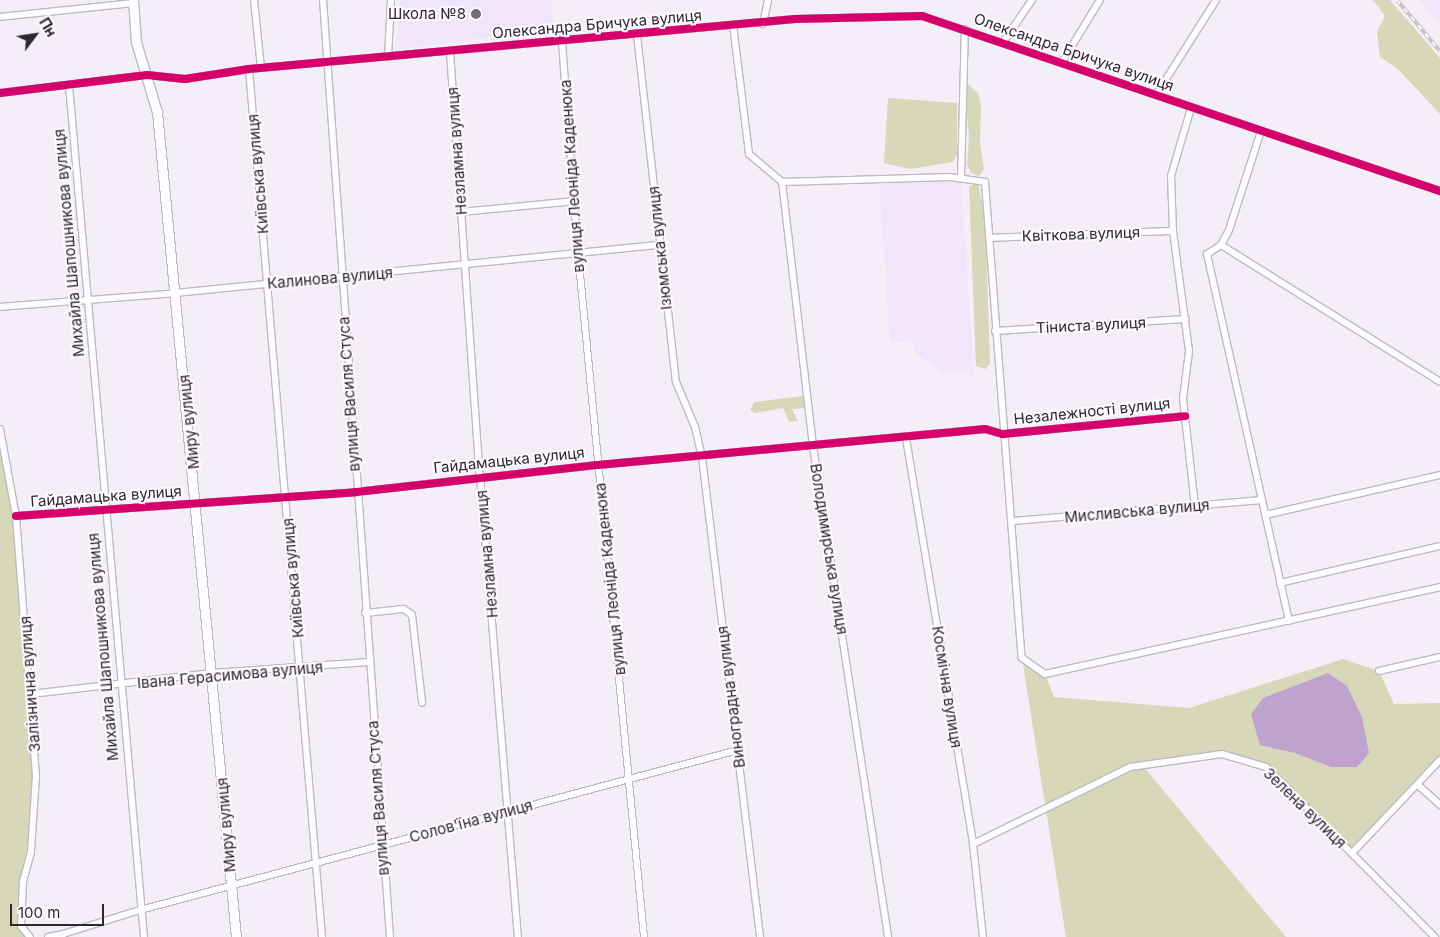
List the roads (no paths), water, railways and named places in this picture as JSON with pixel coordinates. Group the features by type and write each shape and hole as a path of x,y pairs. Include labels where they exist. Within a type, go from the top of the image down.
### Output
{"main road":[{"name":"Миру вулиця","path":"133,2 136,42 157,112 197,503 236,937"}],"street":[{"path":"254,0 261,68"},
{"name":"вулиця Василя Стуса","path":"323,0 340,278 366,613 381,846 390,937"},
{"path":"388,56 392,0"},
{"path":"763,24 768,0"},
{"path":"1004,42 1032,0"},
{"path":"1062,62 1100,0"},
{"path":"1156,96 1216,0"},
{"path":"0,17 133,2"},
{"name":"Олександра Бричука вулиця","path":"0,92 147,75 185,79 249,69 733,25 763,24 795,19 922,16 1004,42 1156,96 1440,191"},
{"path":"733,25 749,154 782,182 962,177 985,182 1003,434 1013,521 1022,658 1045,674 1440,587"},
{"path":"962,177 965,29"},
{"name":"Ізюмська вулиця","path":"637,35 677,390 695,427 702,456"},
{"name":"вулиця Леоніда Каденюка","path":"562,42 578,254 644,937"},
{"name":"Незламна вулиця","path":"450,52 480,476 518,937"},
{"name":"Київська вулиця","path":"249,69 322,937"},
{"name":"Михайла Шапошникова вулиця","path":"68,85 90,302 119,685 144,937"},
{"path":"1192,108 1171,176 1173,230 1186,320 1188,351 1183,399 1195,506"},
{"path":"1261,131 1221,245 1207,254 1289,621"},
{"name":"Володимирська вулиця","path":"782,182 813,446 888,937"},
{"path":"461,212 575,201"},
{"name":"Квіткова вулиця","path":"990,238 1173,230"},
{"name":"Калинова вулиця","path":"0,307 90,302 176,294 268,283 465,266 660,245"},
{"path":"1221,245 1440,382"},
{"name":"Тіниста вулиця","path":"995,331 1186,320"},
{"name":"Незалежності вулиця","path":"1003,434 1185,416"},
{"name":"Залізнична вулиця","path":"0,429 16,516 36,776 31,852 23,881 22,926 30,937"},
{"name":"Гайдамацька вулиця","path":"16,516 356,492 480,476 906,438 985,429 1003,434"},
{"name":"Космічна вулиця","path":"906,438 973,844 983,937"},
{"name":"Виноградна вулиця","path":"702,456 760,937"},
{"path":"1265,515 1440,474"},
{"name":"Мисливська вулиця","path":"1013,521 1262,500"},
{"path":"1280,583 1440,546"},
{"path":"366,613 404,609 412,615 422,702"},
{"path":"1379,671 1440,657"},
{"name":"Івана Герасимова вулиця","path":"31,694 212,674 369,662"},
{"name":"Солов'їна вулиця","path":"62,935 140,910 232,887 738,750"},
{"name":"Зелена вулиця","path":"973,844 1130,767 1222,754 1266,767 1434,937"},
{"path":"1352,853 1440,760"},
{"path":"1418,785 1440,805"},
{"path":"48,937 62,935"}],"railway":[{"path":"1397,0 1440,51"}],"place":[{"name":"Школа №8","path":"476,14"}]}
